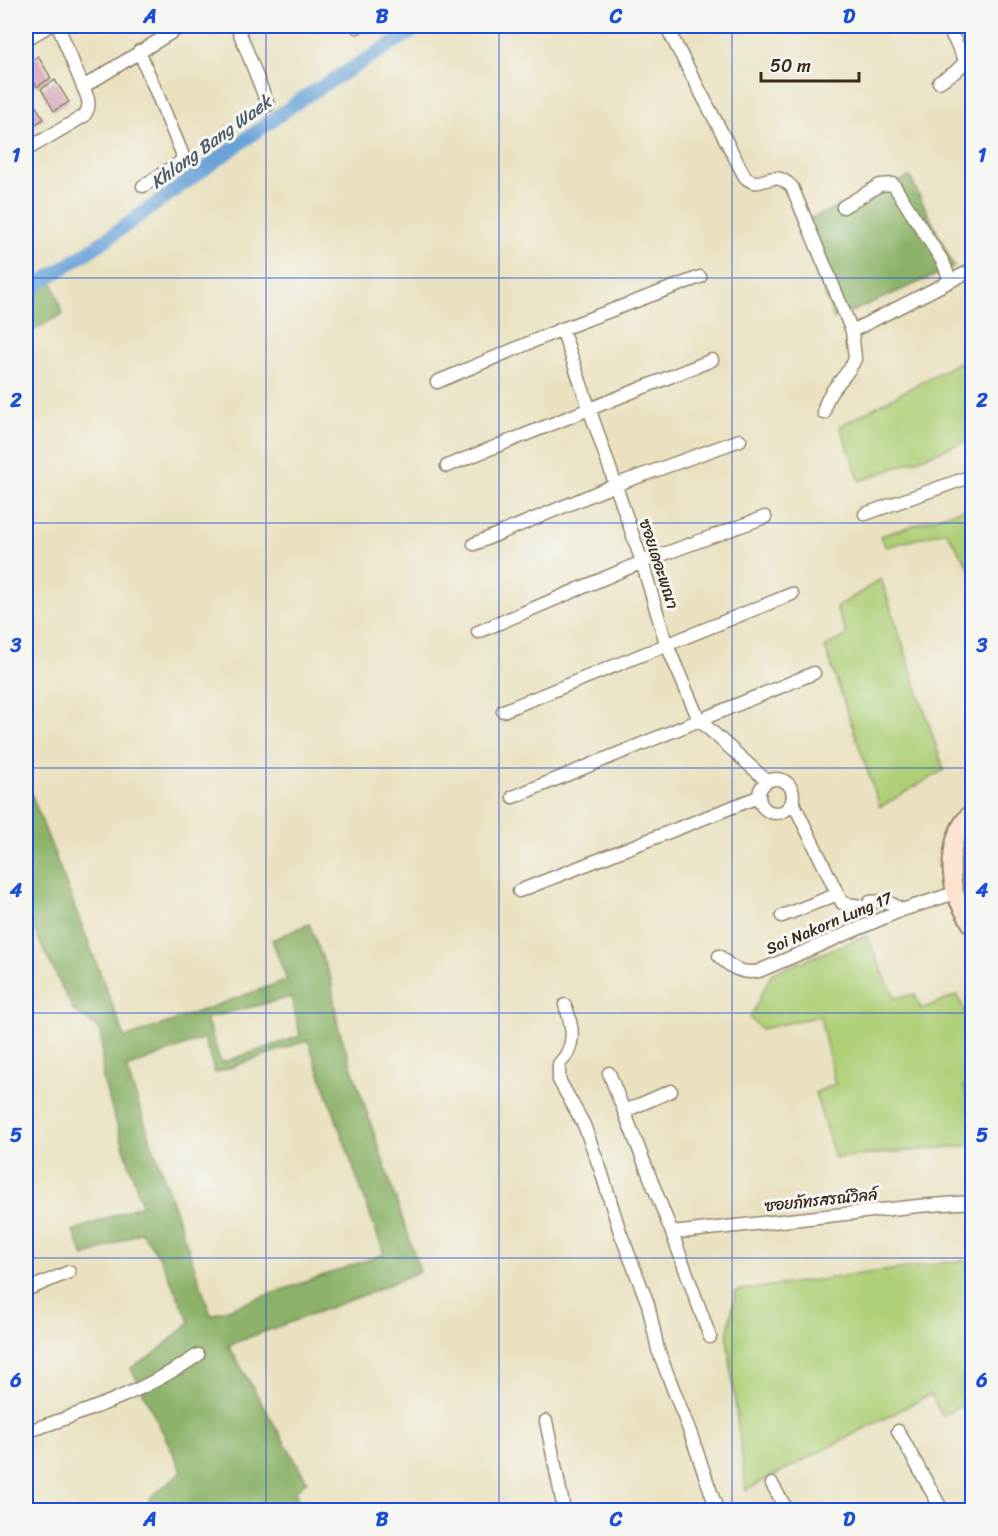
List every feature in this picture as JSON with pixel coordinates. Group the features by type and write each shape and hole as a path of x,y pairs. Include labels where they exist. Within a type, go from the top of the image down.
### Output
{"street":[{"path":"26,39 49,26"},
{"path":"26,150 84,116 89,109 89,99 58,26"},
{"path":"83,87 182,26"},
{"path":"237,26 268,105"},
{"path":"666,26 745,177 750,182 756,183 774,177 783,178 792,187 852,331 855,359 829,394 824,404 824,413"},
{"path":"939,82 955,72 966,61 947,26"},
{"path":"139,51 182,153 182,160 143,186"},
{"path":"843,207 880,185 893,184 943,261 950,280"},
{"path":"852,331 972,270"},
{"path":"436,382 562,329 700,277"},
{"name":"ซอยเดอะพณา","path":"562,329 642,562 666,644 699,720 767,782 777,779 787,783 792,791 792,800 838,894"},
{"path":"447,466 712,360"},
{"path":"474,544 615,485 740,440"},
{"path":"865,514 972,476"},
{"path":"478,632 642,562 765,517"},
{"path":"502,711 792,594"},
{"path":"513,797 814,673"},
{"path":"767,782 760,788 758,797 762,807 771,813 782,812 791,805 792,800"},
{"path":"519,891 758,797"},
{"path":"972,812 955,838 951,865 955,893 972,926"},
{"name":"Soi Nakorn Lung 17","path":"719,956 731,968 753,972 903,910 955,893"},
{"path":"782,916 838,894 842,903 865,904 884,900 903,910"},
{"path":"565,1005 573,1034 564,1059 559,1064 559,1080 584,1125 601,1171 620,1232 648,1304 658,1350 690,1432 716,1510"},
{"path":"609,1073 710,1337"},
{"path":"625,1111 671,1091"},
{"name":"ซอยภัทรสรณ์วิลล์","path":"672,1233 972,1202"},
{"path":"26,1290 69,1272"},
{"path":"26,1432 86,1412 172,1372 198,1355"},
{"path":"546,1421 564,1510"},
{"path":"898,1431 942,1510"},
{"path":"772,1484 787,1510"}],"green space":[{"path":"910,177 954,267 834,319 799,223"},
{"path":"52,281 63,314 26,334 26,299"},
{"path":"972,355 972,439 860,481 840,426"},
{"path":"972,506 972,572 946,531 886,547 880,536"},
{"path":"881,579 944,770 880,807 825,647 847,635 836,608"},
{"path":"26,780 125,1038 287,980 272,940 309,924 331,980 338,1026 420,1271 372,1292 228,1345 307,1481 295,1491 302,1510 145,1510 150,1498 182,1471 131,1368 153,1355 190,1322 159,1256 141,1232 84,1257 73,1231 142,1205 103,1080 101,1031 73,1010 26,913","holes":["292,997 300,1036 221,1063 206,1018","204,1038 215,1073 308,1040 384,1254 211,1315 126,1068"]},
{"path":"866,936 895,998 915,994 921,1009 957,995 972,1025 972,1082 963,1087 972,1107 972,1145 835,1158 815,1093 835,1084 820,1016 761,1029 750,1018 772,973"},
{"path":"965,1260 972,1284 972,1400 942,1416 931,1394 746,1490 727,1336 736,1291"}],"building":[{"path":"38,56 51,78 37,87 26,69 26,64"},
{"path":"55,80 69,102 54,111 41,89"},
{"path":"30,97 44,119 29,128 26,122 26,100"}],"waterway":[{"name":"Khlong Bang Waek","path":"26,292 97,246 303,98 421,26"}]}
